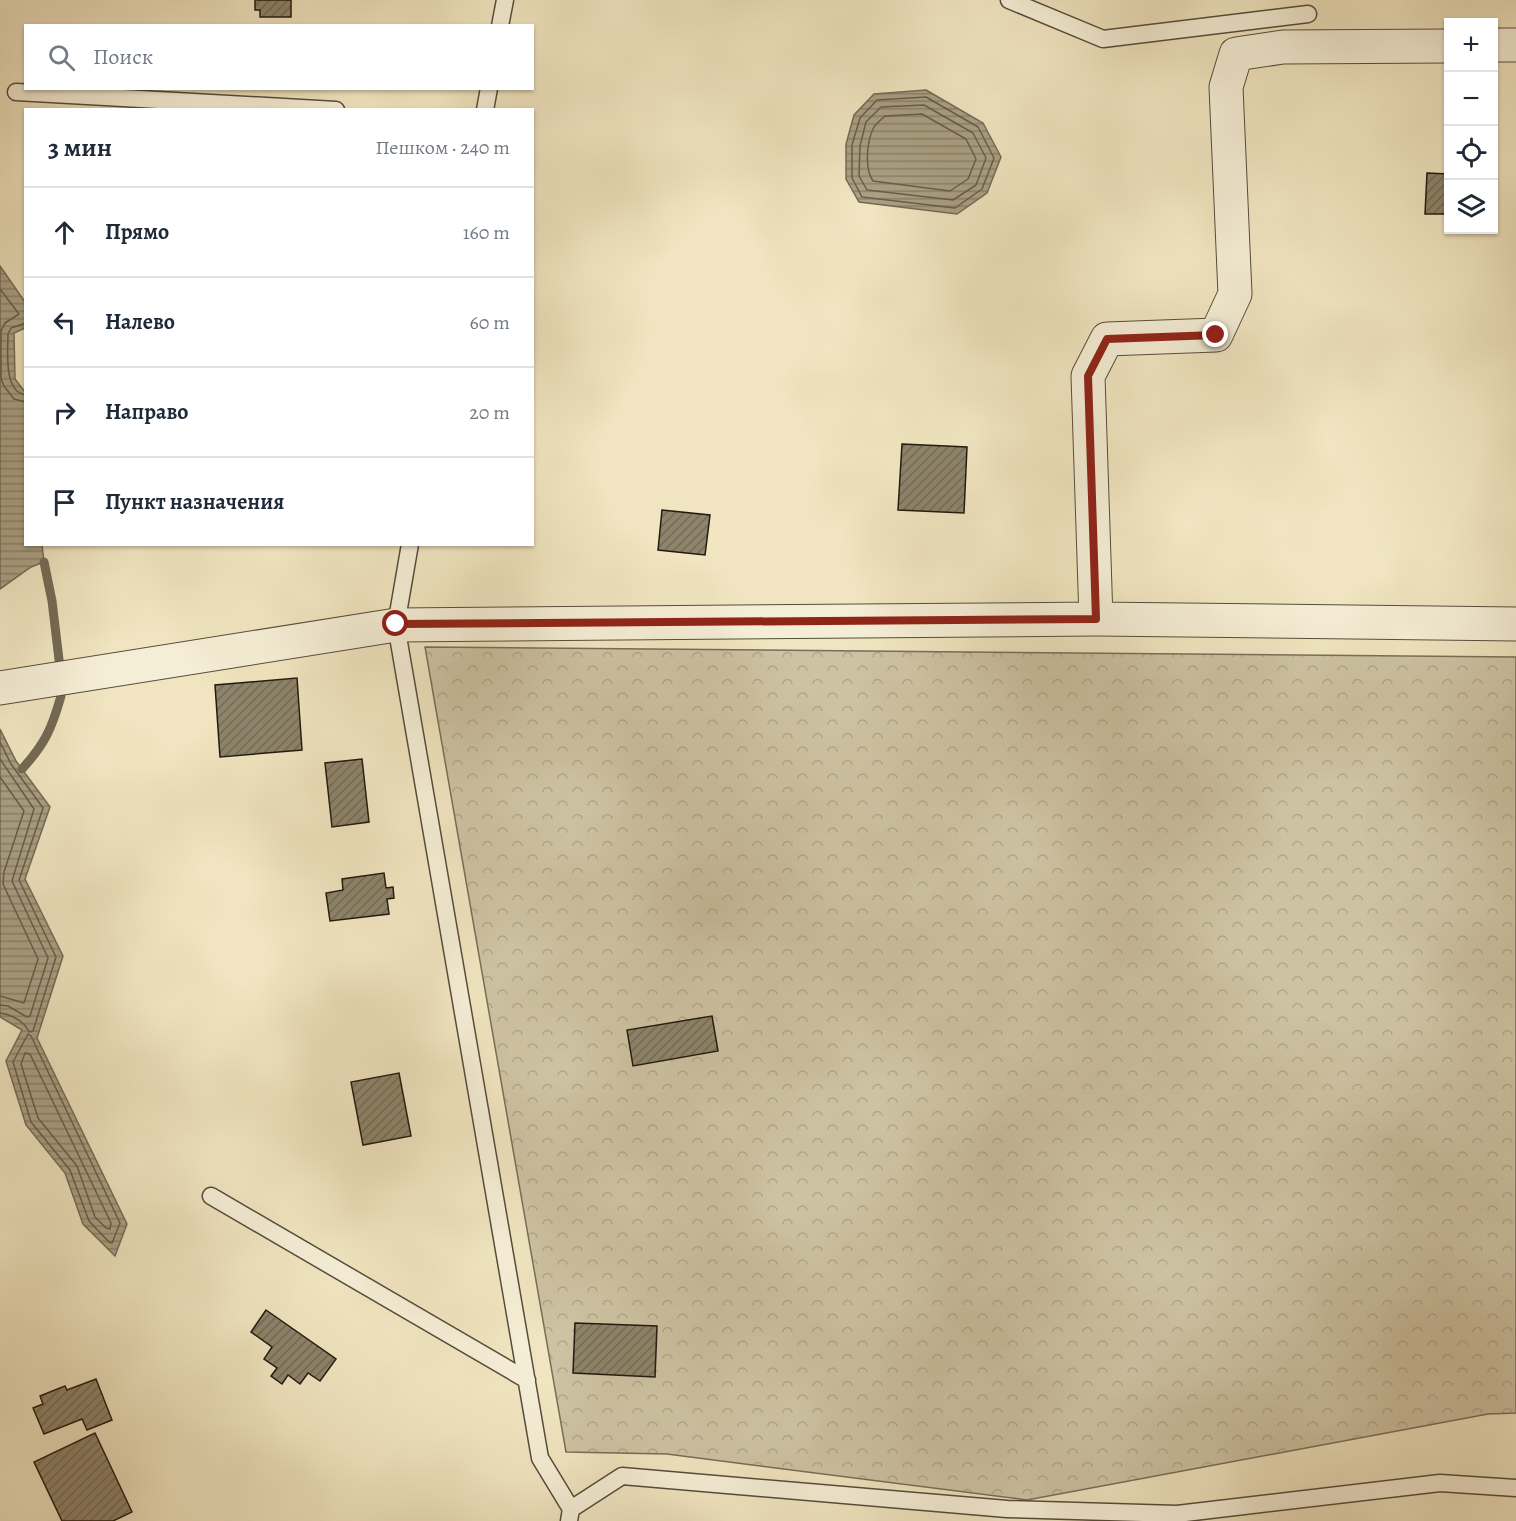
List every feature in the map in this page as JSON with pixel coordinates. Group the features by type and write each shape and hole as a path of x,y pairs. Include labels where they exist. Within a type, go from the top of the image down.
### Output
{"street":[{"path":"1498,45 1516,45"},
{"path":"1096,619 1088,376 1107,339 1216,335 1236,294 1226,87 1236,54 1283,47 1444,46"},
{"path":"0,688 396,624 1096,619 1516,624"}],"lane":[{"path":"500,24 504,0"},
{"path":"1009,0 1103,39 1308,14"},
{"path":"485,108 489,90"},
{"path":"16,92 300,108"},
{"path":"410,546 396,624 540,1458 570,1515 621,1476 1006,1509 1177,1514 1440,1484 1516,1488"},
{"path":"211,1196 527,1380"}],"green space":[{"path":"425,647 1516,657 1516,1413 1488,1414 1027,1500 667,1454 566,1452"}],"water":[{"path":"926,90 983,123 1001,157 987,193 957,214 859,202 846,179 846,144 854,115 874,94"},
{"path":"0,266 24,301 24,328 14,333 15,379 24,391 24,546 42,546 44,562 31,567 0,589"},
{"path":"0,729 16,761 50,807 25,879 63,956 37,1038 127,1224 115,1256 83,1224 65,1173 26,1125 6,1061 22,1030 0,1017"}],"building":[{"path":"255,0 291,0 291,17 260,17 260,10 255,10"},
{"path":"1427,173 1444,174 1444,214 1425,214"},
{"path":"902,444 967,447 964,513 898,510"},
{"path":"662,510 710,515 705,555 658,550"},
{"path":"297,678 302,750 220,757 215,685"},
{"path":"362,759 369,822 332,827 325,763"},
{"path":"384,873 386,888 393,887 394,898 387,899 389,914 330,921 326,893 343,890 342,879"},
{"path":"712,1016 718,1051 633,1066 627,1030"},
{"path":"399,1073 411,1136 363,1145 351,1082"},
{"path":"266,1310 336,1359 320,1381 308,1373 300,1384 288,1375 282,1384 271,1376 277,1368 264,1359 272,1347 251,1332"},
{"path":"575,1323 657,1326 655,1377 573,1373"},
{"path":"96,1379 112,1420 87,1430 82,1419 44,1434 33,1408 43,1404 40,1396 65,1386 67,1390"},
{"path":"95,1433 132,1512 113,1521 62,1521 34,1462"}],"waterway":[{"path":"44,562 52,601 60,668"},
{"path":"22,769 37,752 47,735 61,696"}],"route":[{"path":"396,624 1096,619 1088,376 1107,339 1216,335"}]}
